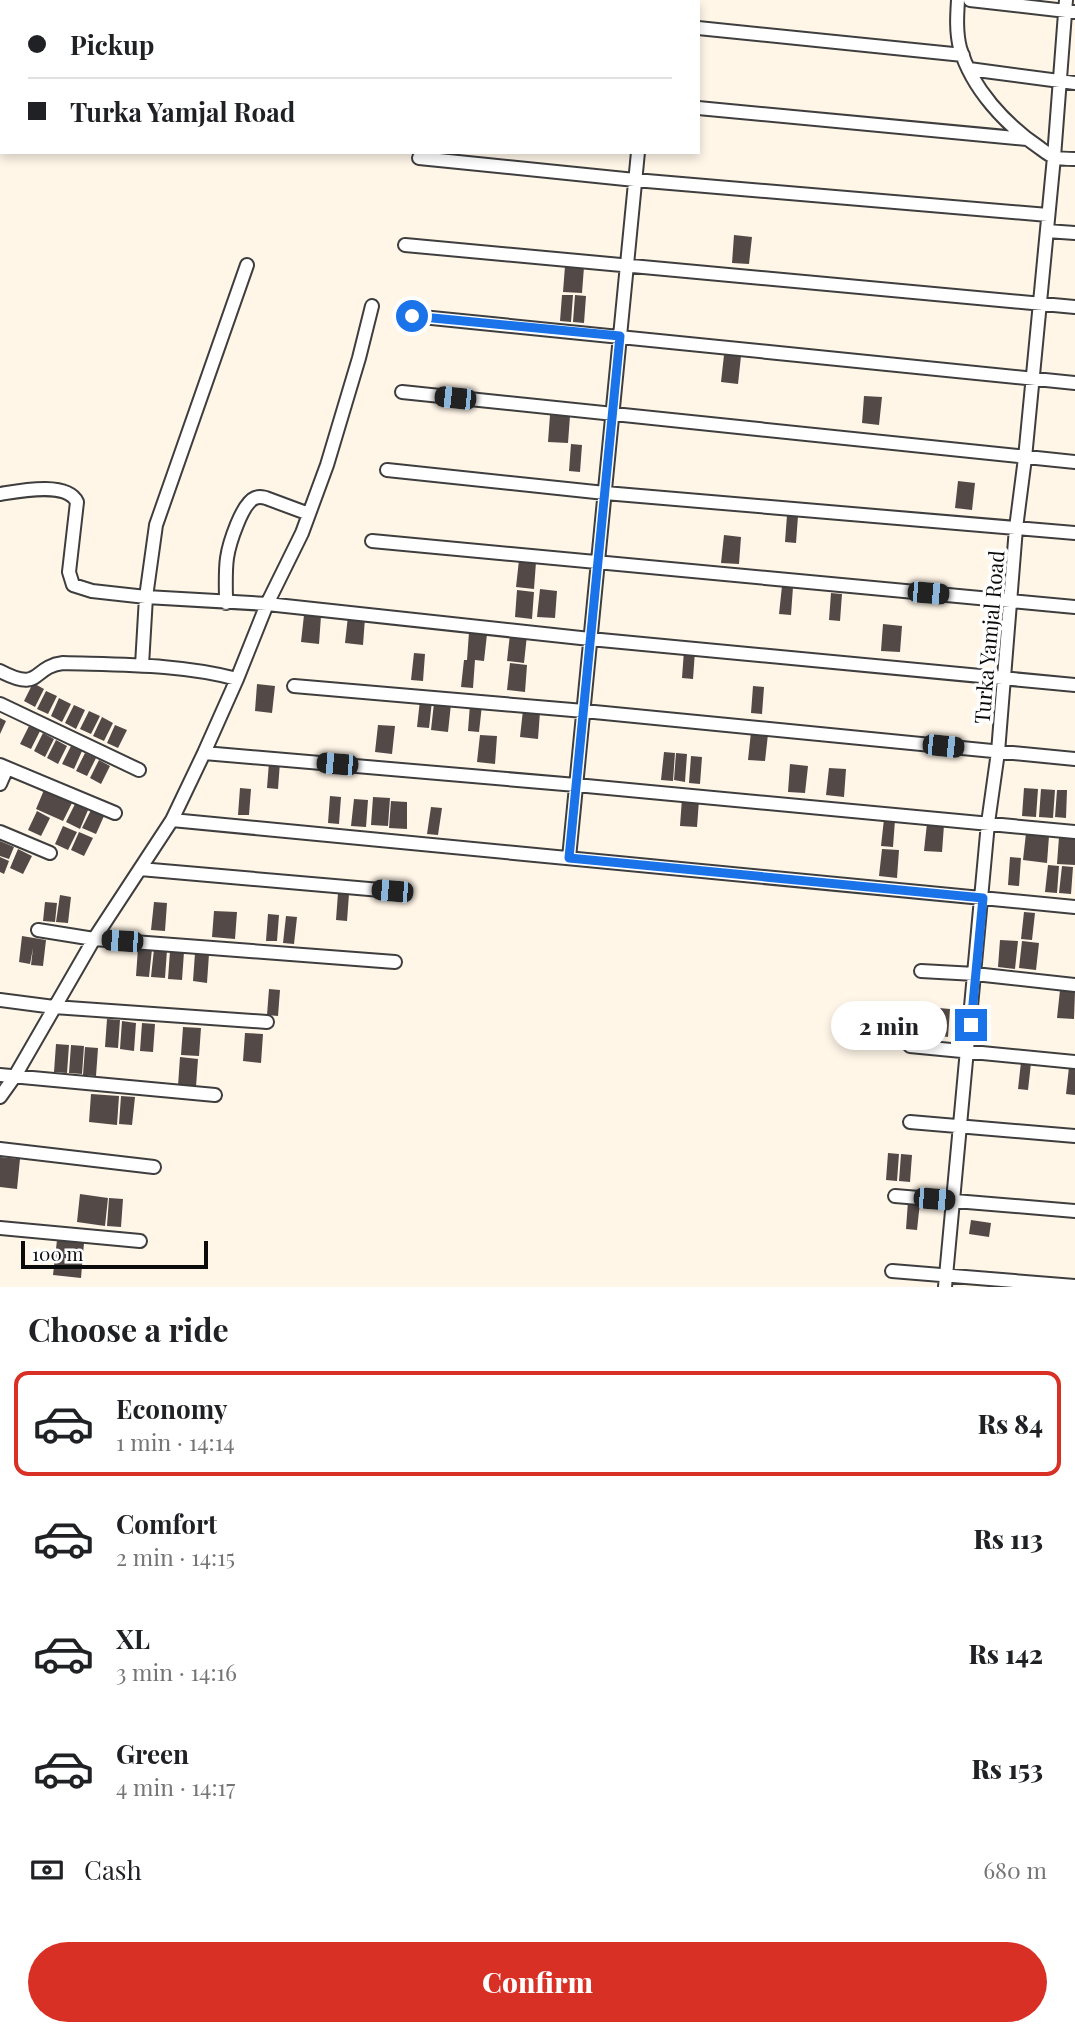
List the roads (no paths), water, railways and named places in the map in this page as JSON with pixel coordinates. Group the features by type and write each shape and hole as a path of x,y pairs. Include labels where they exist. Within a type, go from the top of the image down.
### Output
{"street":[{"path":"958,0 957,25 963,55 994,108 1027,139 1054,157 1075,159"},
{"path":"970,0 1069,8"},
{"name":"Turka Yamjal Road","path":"946,1281 988,823 998,752 1016,528 1069,8"},
{"path":"700,29 963,55"},
{"path":"969,69 1075,83"},
{"path":"700,108 1027,139"},
{"path":"569,858 638,154"},
{"path":"419,158 635,180 1048,215"},
{"path":"1047,231 1075,233"},
{"path":"405,245 1075,307"},
{"path":"142,665 146,597 156,525 247,265"},
{"path":"0,1097 15,1076 94,939 172,820 204,753 267,604 302,533 327,465 372,306"},
{"path":"412,316 1075,383"},
{"path":"402,392 1075,462"},
{"path":"387,470 605,493 1075,533"},
{"path":"0,494 45,489 66,491 74,495 78,502 69,572 73,585 92,591 267,604 590,639 1075,685"},
{"path":"226,603 227,558 234,532 252,498 266,498 309,514"},
{"path":"372,541 1075,607"},
{"path":"0,671 29,680 52,666 63,663 142,665 204,672 237,679"},
{"path":"294,686 1075,759"},
{"path":"0,704 139,770"},
{"path":"204,753 1075,832"},
{"path":"0,784 3,766 114,813"},
{"path":"172,820 1075,907"},
{"path":"0,832 50,853"},
{"path":"140,869 392,891"},
{"path":"38,930 94,939 394,962"},
{"path":"921,971 1075,985"},
{"path":"0,1000 54,1007 267,1022"},
{"path":"910,1046 1075,1062"},
{"path":"0,1075 215,1095"},
{"path":"910,1122 1075,1136"},
{"path":"0,1149 154,1167"},
{"path":"895,1196 1075,1211"},
{"path":"0,1228 140,1241"},
{"path":"892,1270 946,1281 1075,1286"}]}
